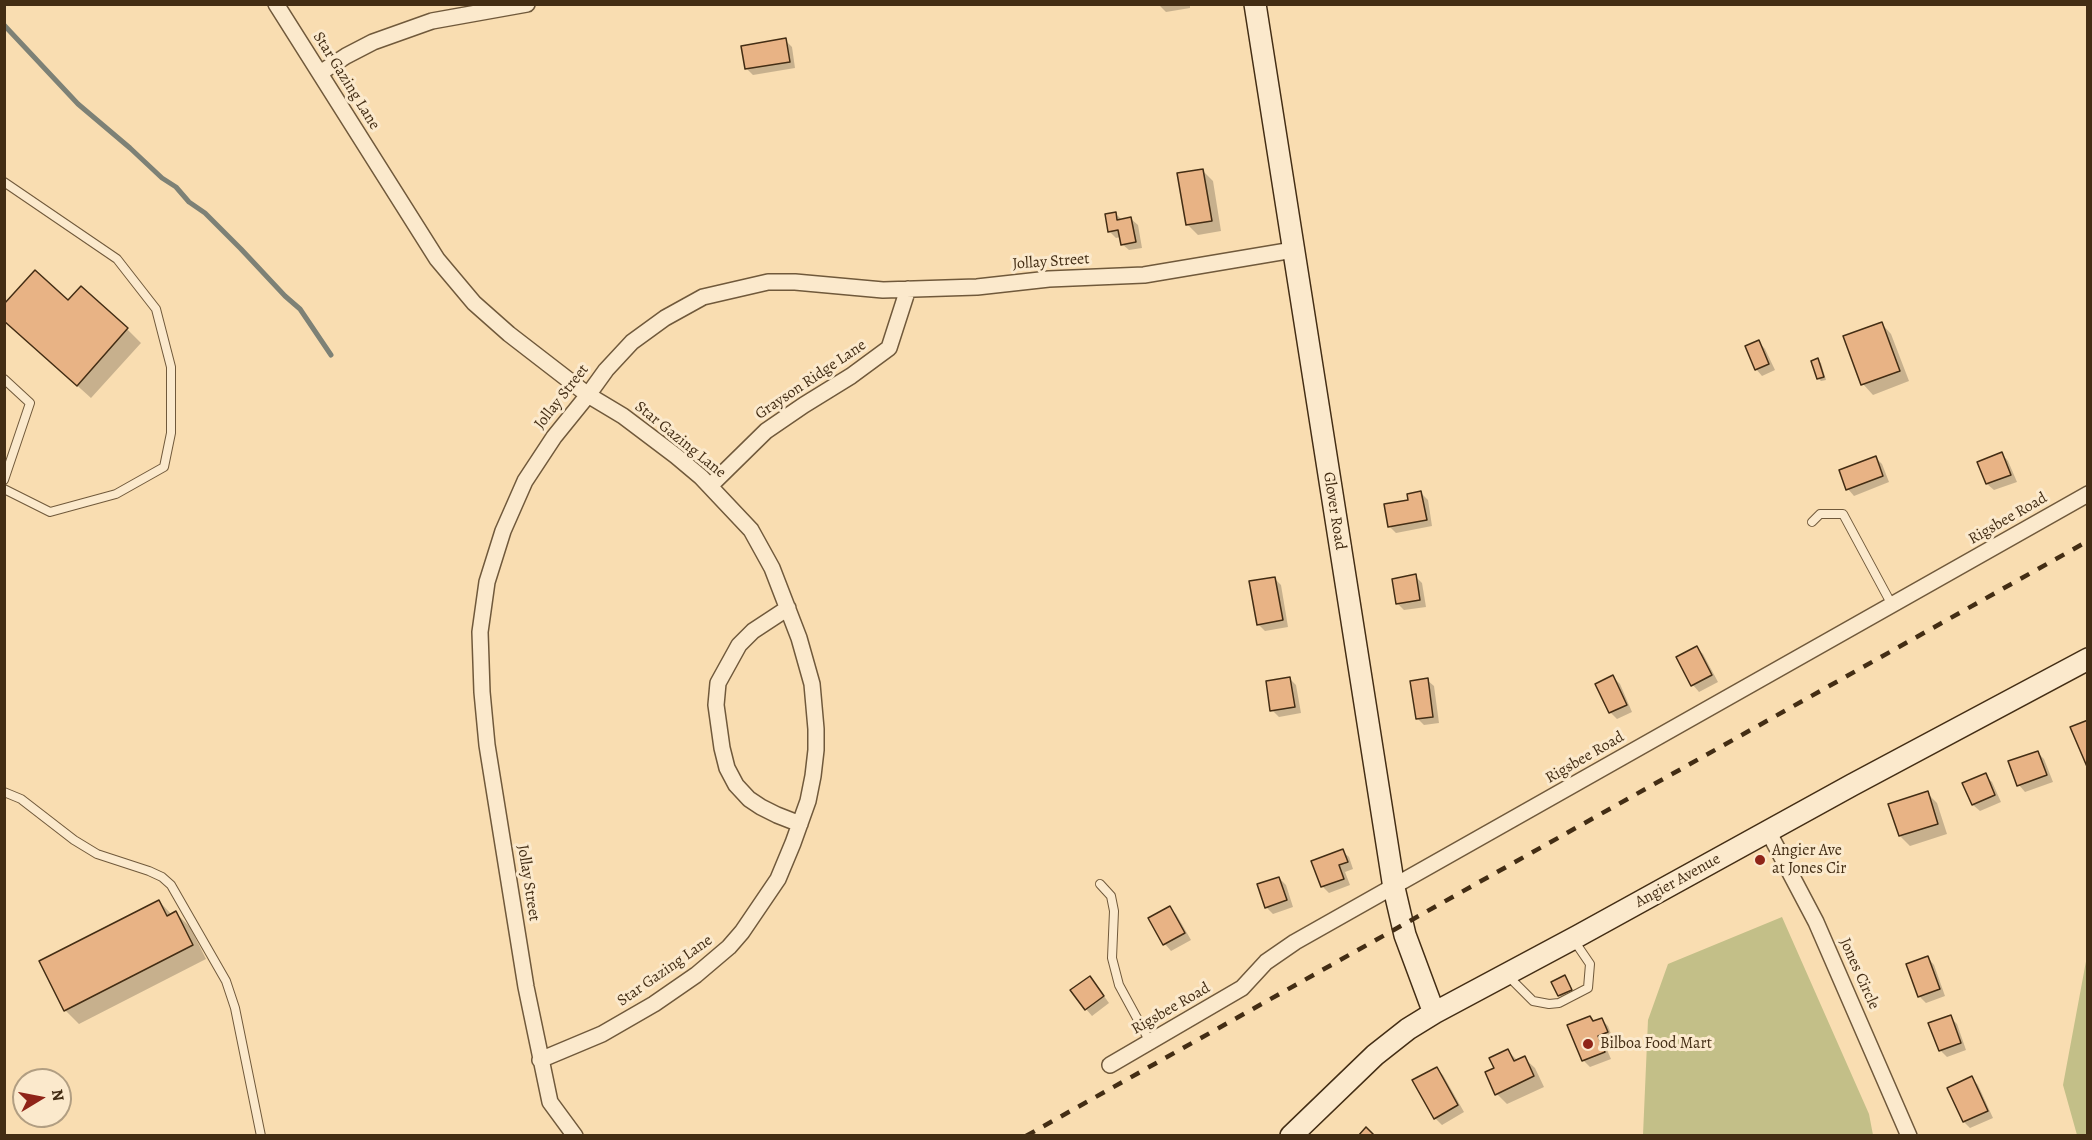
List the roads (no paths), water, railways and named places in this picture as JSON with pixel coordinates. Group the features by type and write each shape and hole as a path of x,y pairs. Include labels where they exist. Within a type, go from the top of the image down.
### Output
{"street":[{"name":"Star Gazing Lane","path":"276,4 436,259 474,303 509,334 588,395 623,416 685,463 751,530 772,568 788,608 812,684 816,729 813,776 808,801 778,879 742,932 729,947 687,982 628,1020 540,1060"},
{"path":"320,73 374,42 432,21 528,4"},
{"name":"Glover Road","path":"1255,4 1394,888 1405,935 1434,1013"},
{"name":"Jollay Street","path":"575,1136 550,1102 526,987 487,745 480,632 487,582 503,531 525,481 554,437 606,370 632,342 665,318 703,297 768,282 795,282 883,290 977,287 1049,279 1144,275 1293,250"},
{"name":"Grayson Ridge Lane","path":"710,486 766,431 851,376 889,348 908,289"},
{"name":"Rigsbee Road","path":"1110,1065 1242,988 1266,962 1295,942 2088,494"},
{"path":"788,608 753,631 739,645 718,683 716,705 722,748 727,768 736,785 749,799 761,807 800,824"},
{"name":"Angier Avenue","path":"1291,1136 1375,1055 1408,1029 1434,1013 2088,659"},
{"name":"Jones Circle","path":"1768,831 1816,922 1909,1136"}],"lane":[{"path":"4,182 117,259 156,309 171,367 171,433 164,467 116,494 50,512 4,489"},
{"path":"4,379 30,403 4,480"},
{"path":"1812,522 1820,514 1844,514 1892,605"},
{"path":"4,792 21,799 74,840 97,854 149,871 162,877 171,885 226,981 235,1008 261,1136"},
{"path":"1100,884 1111,896 1114,911 1112,958 1119,985 1150,1042"},
{"path":"1506,974 1533,1000 1549,1004 1559,1003 1588,988 1590,964 1573,938"}],"waterway":[{"path":"4,25 78,104 162,178 176,187 189,202 205,213 241,249 300,309 331,355"}],"railway":[{"path":"1026,1136 2088,541"}],"place":[{"name":"Angier Ave at Jones Cir","path":"1760,860"},
{"name":"Bilboa Food Mart","path":"1588,1044"}]}
